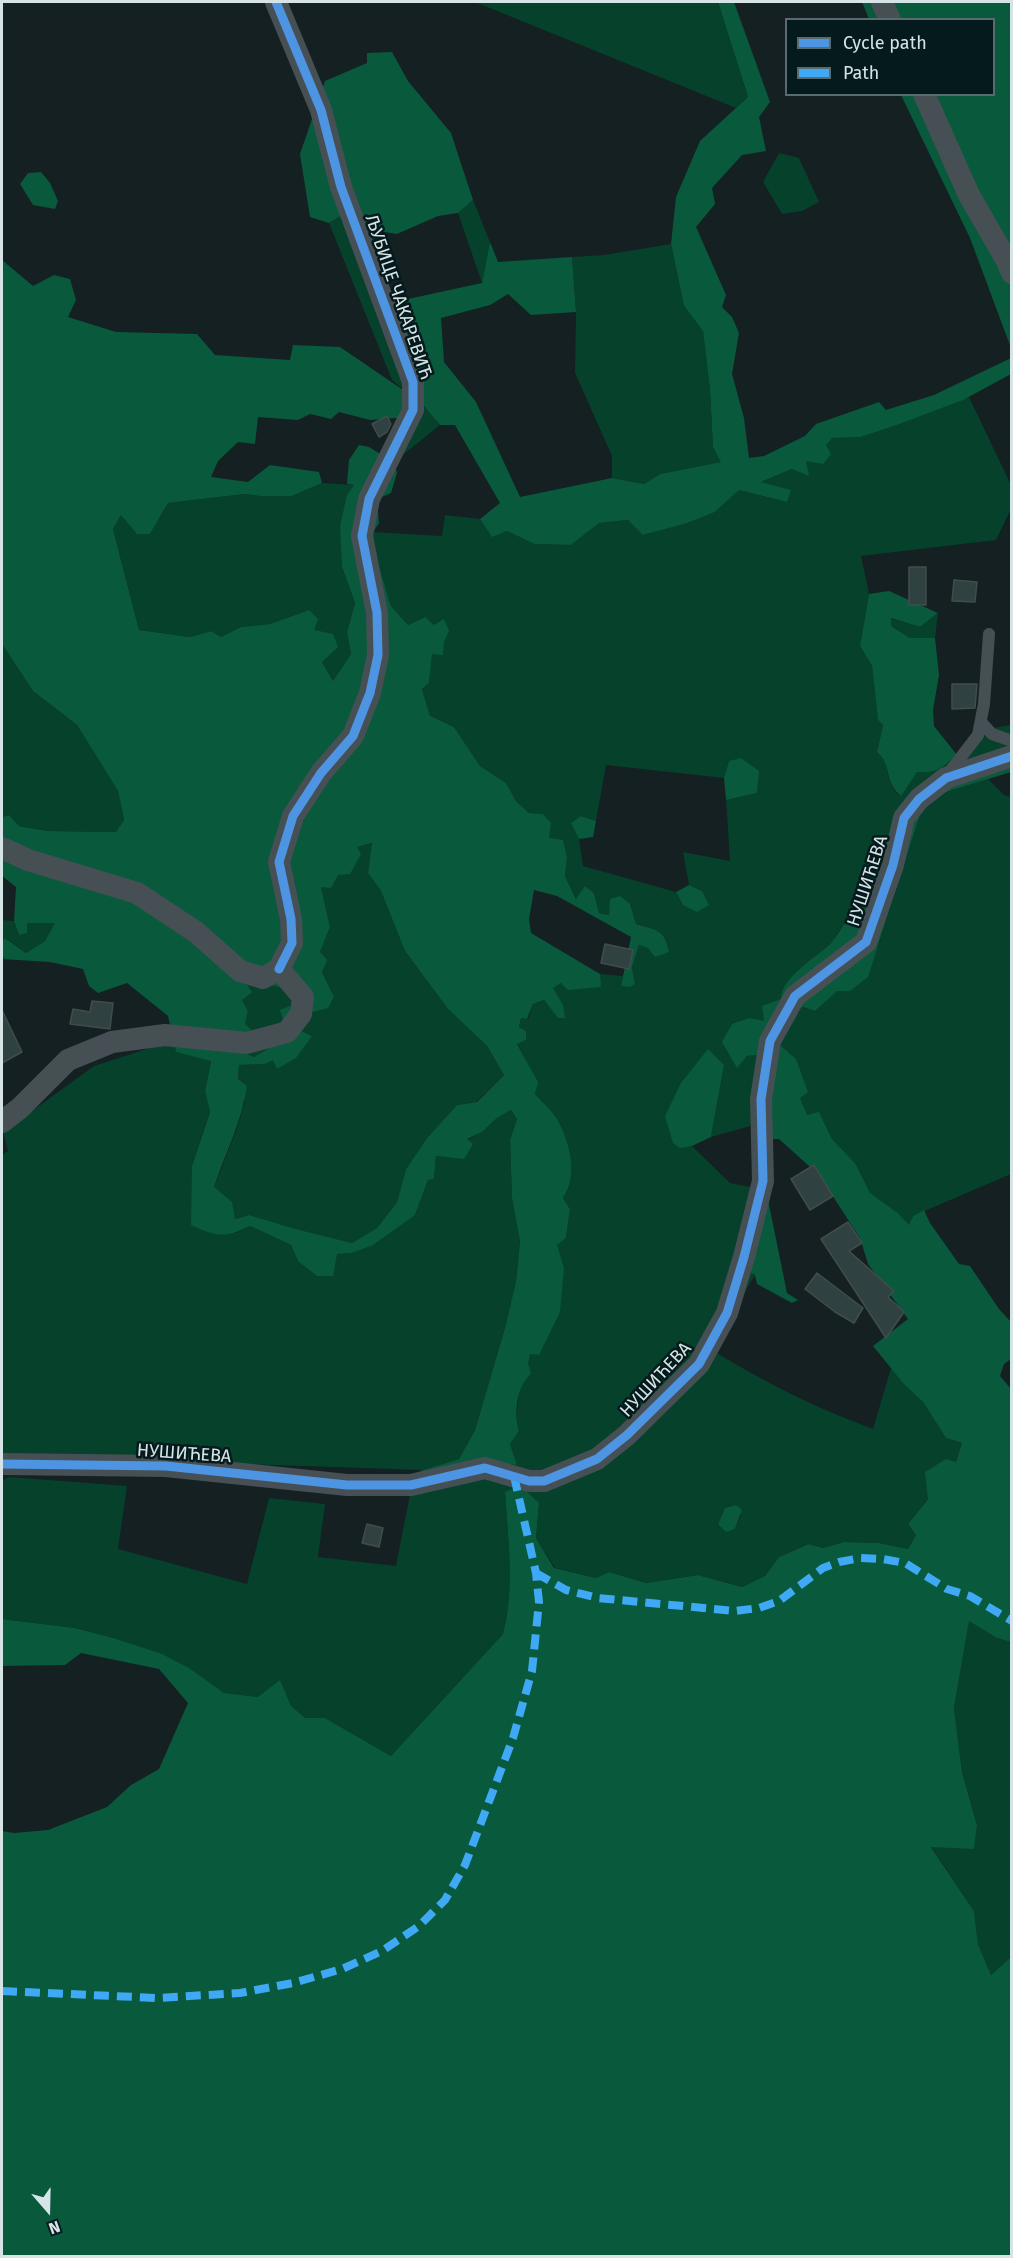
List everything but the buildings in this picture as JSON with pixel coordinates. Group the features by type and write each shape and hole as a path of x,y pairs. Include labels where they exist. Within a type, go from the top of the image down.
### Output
{"street":[{"name":"ЉУБИЦЕ ЧАКАРЕВИЋ","path":"276,2 321,110 341,187 413,382 413,410 369,499 362,536 377,613 378,655 370,693 353,736 321,773 293,816 279,862 291,919 292,943 279,969"},
{"path":"882,2 889,18"},
{"path":"925,96 969,195 1007,261 1011,273"},
{"name":"НУШИЋЕВА","path":"2,1464 166,1467 358,1485 411,1485 485,1468 529,1481 544,1481 597,1459 627,1435 699,1364 727,1313 763,1181 761,1099 770,1041 795,996 866,942 893,865 904,818 919,799 945,778 1011,756"},
{"path":"2,848 28,860 137,893 196,932 240,970 263,978 279,969 303,997 301,1014 287,1032 247,1043 165,1035 112,1042 68,1060 20,1108 2,1122"}],"lane":[{"name":"НУШИЋЕВА","path":"945,778 978,735 989,634"},
{"path":"981,722 992,734 1011,741"}],"green space":[{"path":"475,2 718,2 748,97 736,108"},
{"path":"718,2 734,2 770,102 759,117 766,151 742,155 712,188 715,204 696,227 726,295 722,307 732,317 739,333 732,374 744,418 749,458 764,456 805,436 816,424 879,402 886,410 934,395 1011,358 1011,374 963,400 897,425 861,437 832,438 826,445 831,454 823,464 806,461 809,476 792,469 761,482 791,490 787,502 739,490 715,512 687,523 643,535 628,520 599,523 571,545 534,544 507,531 492,537 480,519 500,503 455,425 440,425 419,400 394,302 482,283 490,242 498,262 572,257 576,312 531,315 508,294 490,305 441,318 444,362 476,402 520,497 612,478 644,484 660,474 721,462 713,447 710,390 703,331 684,306 671,244 676,197 700,141 748,97"},
{"path":"862,2 1011,2 1011,348 970,238 901,96 995,96 995,18 869,18"},
{"path":"392,52 408,81 451,133 473,200 458,213 438,216 397,234 372,230 354,208 329,223 310,217 300,154 325,81 367,63 367,53"},
{"path":"779,153 799,158 819,202 802,211 782,214 763,182"},
{"path":"41,172 50,183 58,201 55,209 33,205 20,184 28,173"},
{"path":"473,200 490,242 482,283 458,213"},
{"path":"354,207 372,230 394,302 419,400 440,425 394,462 409,394 392,380 329,223"},
{"path":"671,244 684,306 703,331 710,390 713,447 722,462 660,474 644,484 612,478 612,456 575,373 576,312 572,257 604,255"},
{"path":"2,260 33,286 54,275 70,279 76,300 68,317 116,332 197,334 215,355 290,360 293,345 340,347 409,394 397,418 370,420 339,412 331,419 310,414 298,420 258,417 255,444 238,442 218,461 211,477 248,482 270,465 319,472 322,483 292,496 245,494 168,503 150,534 137,534 121,515 113,529 139,630 190,637 211,631 221,637 241,627 270,624 309,610 318,619 314,630 333,634 338,647 322,662 333,681 351,654 347,632 355,603 342,567 340,526 347,495 354,485 347,484 349,460 359,445 369,447 394,462 397,473 391,493 377,499 379,523 370,537 391,606 408,625 425,617 434,625 444,619 449,631 444,641 443,655 432,654 429,683 422,689 430,716 454,727 480,766 506,783 516,801 529,813 543,814 551,823 549,838 563,840 567,858 565,876 576,899 585,886 594,893 599,913 609,915 610,899 620,896 630,904 636,924 658,932 665,939 669,952 655,957 648,948 639,945 632,967 635,984 630,987 621,986 631,937 557,896 534,890 529,919 531,933 600,974 601,987 568,990 561,983 553,988 563,1005 565,1018 558,1018 544,1000 533,1004 527,1019 521,1018 519,1027 526,1031 526,1040 517,1044 538,1082 535,1094 552,1112 562,1128 569,1148 572,1169 568,1189 563,1198 570,1209 566,1238 557,1245 564,1268 560,1312 539,1355 530,1354 528,1363 531,1374 519,1393 517,1416 519,1431 510,1444 517,1465 496,1463 378,1489 423,1470 459,1459 475,1430 505,1328 516,1281 520,1241 512,1198 510,1140 517,1119 511,1110 497,1118 482,1132 467,1139 473,1144 464,1159 436,1156 434,1179 428,1180 415,1215 373,1245 352,1253 337,1254 333,1276 317,1276 298,1261 291,1245 250,1226 234,1233 220,1235 191,1225 192,1166 210,1112 205,1091 211,1061 176,1052 168,1016 127,983 98,993 89,986 83,969 50,962 2,959 4,958 1,946 5,938 26,953 45,941 55,923 27,923 27,933 19,935 14,921 16,887 2,876 2,817 9,815 19,826 47,831 116,832 124,820 118,791 77,725 33,691 2,644","holes":["372,843 368,873 381,891 405,951 448,1009 487,1046 504,1075 477,1102 457,1105 427,1138 406,1169 397,1202 377,1228 352,1243 249,1215 235,1219 232,1202 214,1187 245,1099 247,1086 238,1079 239,1065 265,1064 273,1060 277,1069 296,1058 312,1036 302,1031 295,1004 280,1010 289,1037 254,1057 238,1050 255,1033 245,1024 248,1011 242,1000 252,992 242,978 278,987 287,985 312,1012 328,1008 334,997 322,972 327,960 320,952 330,927 321,887 331,888 338,875 350,874 361,854 357,847"]},
{"path":"969,397 1011,485 1011,509 996,540 861,556 869,594 860,646 872,666 878,719 883,725 877,752 885,763 891,785 900,796 917,771 957,755 975,731 1011,725 1011,765 939,790 915,811 887,900 857,918 847,919 833,941 816,956 764,1021 737,1067 747,1056 759,1055 773,1062 750,1126 711,1137 724,1065 680,1147 692,1146 730,1183 766,1190 755,1275 710,1349 790,1393 873,1429 891,1368 923,1402 946,1438 962,1443 956,1463 908,1524 916,1535 908,1549 879,1543 844,1542 823,1548 807,1544 779,1557 765,1576 742,1587 698,1575 646,1583 609,1572 596,1578 555,1568 536,1538 539,1503 505,1493 510,1581 503,1634 391,1756 325,1718 305,1718 291,1707 258,1697 224,1693 110,1637 75,1628 2,1619 2,1480 10,1477 127,1486 118,1549 247,1584 269,1498 325,1504 318,1557 396,1566 411,1489 496,1463 517,1465 510,1444 519,1431 517,1414 519,1394 531,1349 564,1268 556,1245 566,1238 570,1209 563,1198 568,1189 572,1169 569,1148 562,1128 552,1112 535,1094 537,1082 517,1043 526,1031 519,1027 521,1018 528,1019 533,1004 544,1000 558,1017 563,1005 552,988 561,983 600,987 600,974 623,976 621,986 635,984 632,967 639,945 669,952 662,935 654,929 636,924 630,904 610,915 599,913 594,893 585,886 577,900 565,876 567,858 549,839 543,814 529,813 516,801 506,783 480,766 454,727 430,717 422,689 429,683 434,625 424,617 408,625 391,606 370,537 373,532 442,536 445,515 480,519 492,536 507,531 534,544 571,545 599,523 628,520 644,535 715,512 739,490 787,502 759,483 792,469 832,438 861,437","holes":["729,761 757,793 726,800 730,861 683,852 689,885 702,891 683,905 676,892 583,866 579,839 572,823 581,816 596,821 606,765 724,778","736,1505 741,1515 735,1529 718,1524 725,1508"]},
{"path":"322,483 354,485 342,567 355,603 347,632 351,654 333,681 322,662 309,610 270,624 241,627 221,637 211,631 190,637 139,630 113,529 121,515 150,534 168,503 245,494 292,496"},
{"path":"889,591 938,613 920,627 891,618 891,626 910,638 935,638 939,675 933,710 934,726 957,755 934,771 917,772 901,796 892,785 885,763 877,752 883,725 878,720 872,666 860,646 869,594"},
{"path":"938,613 935,638 910,638 891,626 890,618 920,627"},
{"path":"2,644 33,691 77,725 118,791 124,820 116,832 47,831 19,826 9,815 2,817"},
{"path":"741,758 759,771 757,793 726,800 724,778 729,761"},
{"path":"1011,765 1011,772 943,793 921,812 868,977 850,991 837,991 815,1011 803,1007 795,1012 775,1041 796,1059 808,1092 800,1098 807,1115 819,1112 832,1139 855,1163 870,1193 898,1213 909,1225 913,1216 924,1210 930,1223 959,1264 970,1266 999,1309 1011,1322 1011,1359 1004,1364 1000,1376 1012,1390 1011,1642 997,1638 969,1621 954,1708 962,1772 977,1825 974,1849 931,1847 974,1911 978,1944 991,1975 1011,1957 1011,2256 2,2256 2,1831 14,1833 48,1830 107,1807 131,1785 159,1769 188,1703 159,1669 81,1653 65,1665 2,1666 2,1619 75,1628 162,1654 189,1668 224,1693 258,1697 280,1680 291,1706 305,1718 325,1718 391,1756 503,1634 510,1581 505,1492 517,1487 527,1492 539,1503 536,1538 554,1568 596,1578 609,1572 646,1583 698,1575 742,1587 765,1576 779,1557 808,1544 823,1548 844,1542 879,1543 908,1549 916,1535 908,1524 928,1499 925,1472 946,1459 956,1462 962,1443 946,1438 923,1402 903,1383 873,1346 908,1319 868,1264 860,1238 819,1175 779,1139 769,1139 759,1055 747,1056 737,1068 722,1042 732,1024 749,1018 764,1021 762,1006 781,999 787,983 800,968 831,943 847,919 857,918 859,897 887,899 915,811 939,790"},
{"path":"988,779 1004,795 1011,797 1011,1174 913,1216 909,1226 898,1213 870,1194 855,1163 832,1139 819,1113 807,1116 775,1041 795,1012 803,1007 815,1011 837,990 850,991 878,947 921,812 943,793"},
{"path":"581,816 596,821 593,837 579,839 571,823"},
{"path":"373,843 368,873 381,891 405,951 448,1009 487,1046 504,1075 476,1102 457,1105 427,1138 406,1169 397,1202 377,1228 352,1243 249,1215 235,1219 214,1187 245,1101 238,1079 239,1065 265,1064 273,1059 277,1069 312,1036 302,1031 254,1057 237,1050 248,1011 242,1000 241,978 287,984 333,997 322,971 320,952 330,927 321,887 338,875 356,847"},
{"path":"689,885 702,891 709,905 697,912 683,905 676,892"},
{"path":"2,920 14,921 19,935 27,923 56,923 45,941 26,953 6,938 2,943"},
{"path":"174,1040 176,1052 211,1060 205,1091 210,1111 192,1166 236,1233 250,1226 291,1245 298,1261 352,1253 415,1215 428,1180 434,1179 436,1156 482,1132 497,1118 511,1110 517,1119 510,1140 512,1198 520,1240 516,1281 505,1328 475,1430 459,1459 423,1470 2,1456 2,1155 8,1151 3,1132 94,1066"},
{"path":"708,1049 724,1065 711,1137 692,1146 680,1148 673,1143 665,1116 681,1083"},
{"path":"766,1190 787,1293 798,1300 792,1303 757,1284 755,1275 735,1262"},
{"path":"736,1505 742,1510 735,1529 726,1532 718,1524 725,1508"},
{"path":"969,1620 997,1638 1011,1642 1011,1957 991,1975 978,1944 974,1911 931,1846 974,1848 977,1824 962,1772 954,1708"}],"marked path":[{"path":"2,1991 157,1998 240,1993 293,1983 342,1969 382,1951 419,1926 445,1900 465,1865 513,1738 532,1671 539,1602 536,1573 514,1476"},
{"path":"536,1573 566,1590 598,1598 735,1611 759,1608 779,1601 823,1568 839,1562 861,1558 883,1559 905,1563 947,1589 970,1596 1012,1621"}],"cycle path":[{"path":"276,2 321,110 341,187 413,382 413,410 369,499 362,536 377,613 378,655 370,693 353,736 321,773 293,816 279,862 291,919 292,943 279,969"},
{"path":"2,1464 166,1466 347,1485 411,1485 485,1468 529,1481 544,1481 597,1459 627,1435 699,1364 727,1313 763,1181 761,1099 770,1041 795,996 866,942 893,865 904,818 919,799 946,778 1012,756"}]}
